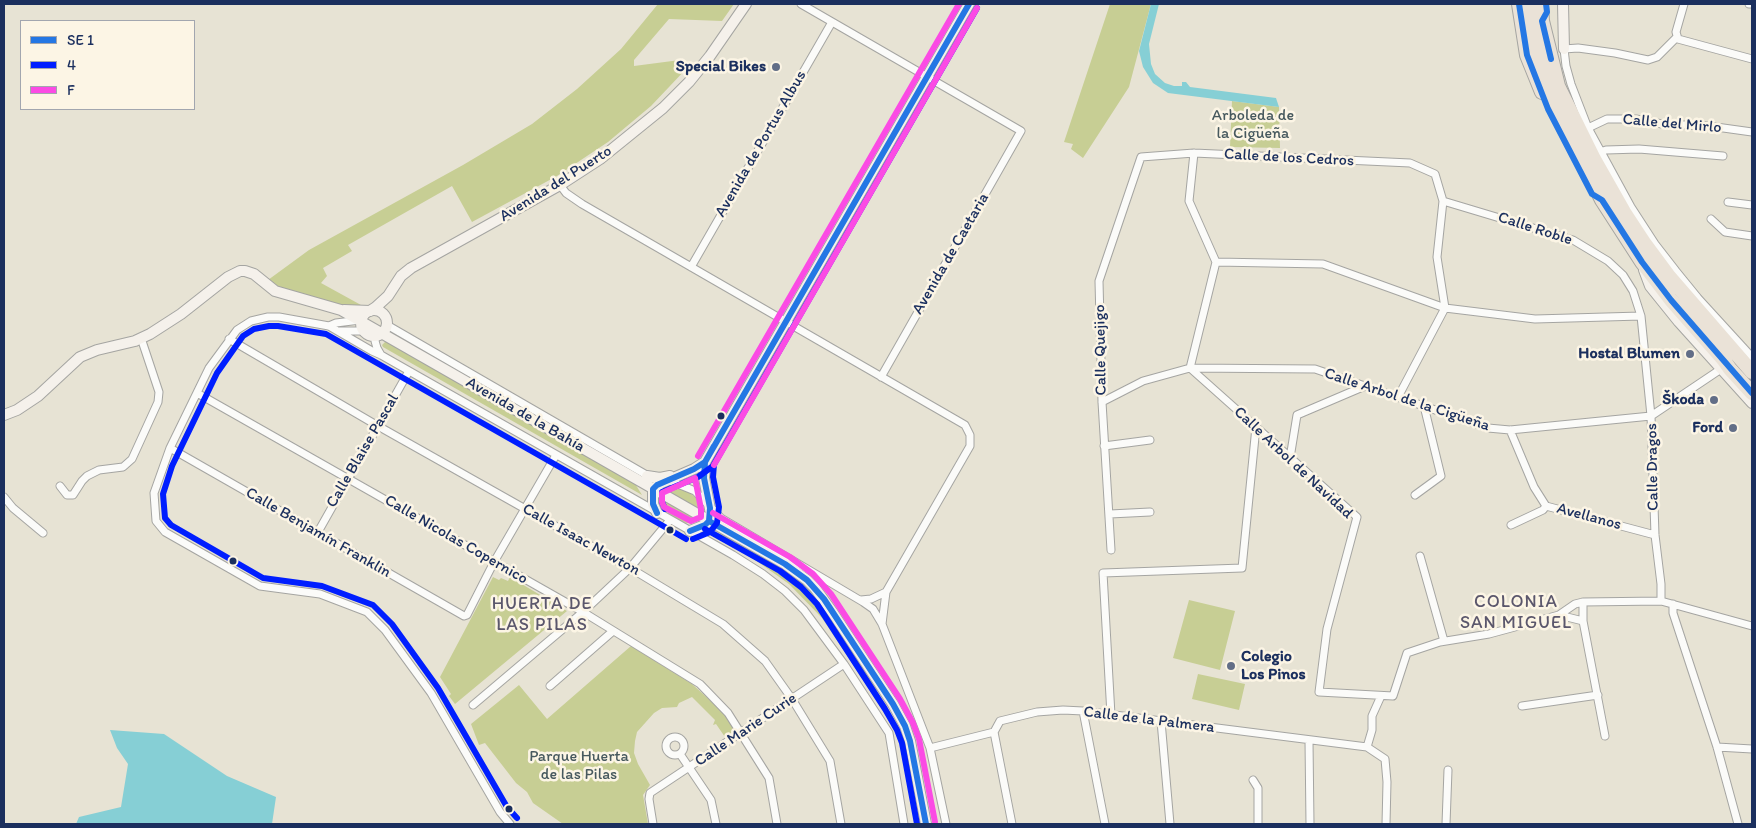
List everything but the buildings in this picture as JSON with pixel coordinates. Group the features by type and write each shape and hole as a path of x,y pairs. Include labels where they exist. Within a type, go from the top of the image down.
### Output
{"highway":[{"path":"1519,4 1527,55 1548,110 1592,194 1602,200"},
{"path":"1531,4 1539,53 1557,109 1602,200 1642,262 1671,300 1722,364 1730,369 1752,393"},
{"path":"1541,4 1542,22 1558,86 1594,159 1624,212 1668,275 1752,372"},
{"path":"1542,22 1547,12 1546,4"},
{"path":"1722,364 1734,365 1752,384"}],"street":[{"name":"Avenida del Puerto","path":"388,296 401,276 411,268 560,186 600,159 663,108 710,56 746,4"},
{"path":"800,4 928,77"},
{"path":"690,531 705,525 709,520 710,508 704,478 705,462 969,4"},
{"path":"1563,4 1564,48 1571,84 1588,128 1600,152 1631,207 1655,244 1698,298 1752,357"},
{"path":"1684,4 1676,32 1680,40 1752,59"},
{"name":"Avenida de Portus Albus","path":"691,267 832,22"},
{"path":"1564,48 1615,53 1648,60 1657,57 1677,37"},
{"name":"Avenida de Caetaria","path":"881,376 1021,131 928,77"},
{"name":"Calle del Mirlo","path":"1588,128 1607,119 1636,119 1662,124 1709,126 1752,132"},
{"path":"1600,152 1606,150 1640,149 1723,156"},
{"path":"1190,368 1216,262 1188,201 1194,153"},
{"name":"Calle de los Cedros","path":"1142,157 1194,153 1410,163 1435,174 1443,201"},
{"name":"Calle Quejigo","path":"1111,550 1102,402 1099,280 1142,157"},
{"path":"560,186 566,193 582,204 881,376 969,430 970,446 886,592 882,624"},
{"path":"1398,397 1445,308 1437,258 1443,201"},
{"name":"Calle Roble","path":"1443,201 1573,240 1608,261 1623,275 1633,291 1641,316 1651,416"},
{"path":"1728,202 1752,205"},
{"path":"1711,219 1725,232 1752,236"},
{"path":"1216,262 1323,264 1445,308 1535,318 1641,316"},
{"name":"Avenida de la Bahía","path":"4,415 17,410 38,396 80,357 141,338 170,322 228,277 240,271 254,274 275,290 341,310 360,320 383,328 647,476 668,480 695,491 710,508 730,523 861,600 873,609 882,624 930,748"},
{"path":"383,328 370,335 360,326 360,320 366,312 370,311 388,296"},
{"path":"381,355 377,348 383,328 388,296"},
{"path":"341,310 374,310 381,312 383,328"},
{"path":"510,824 500,812 431,693 385,630 367,612 320,594 260,586 165,532 156,521 154,493 170,448 209,368 237,330 251,321 268,317 329,326 763,574 785,591 804,610 844,664 889,734 904,824"},
{"path":"329,326 336,323 360,320"},
{"name":"Avenida de la Bahía","path":"383,328 653,489 785,564 807,580 824,599 894,704 905,726 910,741 926,824"},
{"path":"338,331 364,331"},
{"path":"60,486 67,495 73,495 87,476 99,470 122,467 132,459 158,402 159,392 141,338"},
{"name":"Calle Isaac Newton","path":"229,339 378,426 630,568 723,624 766,661 830,761 841,824"},
{"path":"1722,364 1752,403"},
{"name":"Calle Dragos","path":"1661,601 1655,535 1651,416 1722,364"},
{"name":"Calle Arbol de la Cigüeña","path":"1102,402 1143,381 1190,368 1315,369 1488,428 1510,430 1651,416"},
{"name":"Calle Arbol de Navidad","path":"1190,368 1357,517 1327,629 1319,692 1381,696"},
{"name":"Calle Blaise Pascal","path":"318,532 409,371"},
{"path":"1290,458 1297,414 1365,386"},
{"name":"Calle Nicolas Copernico","path":"197,393 583,612 700,684 728,713 769,778 777,824"},
{"path":"1415,495 1441,476 1424,406"},
{"path":"1111,715 1103,573 1242,568 1256,427"},
{"name":"Avellanos","path":"1510,430 1534,487 1546,506 1655,535"},
{"path":"1104,446 1150,440"},
{"name":"Calle Benjamín Franklin","path":"170,448 460,614 467,615 494,562"},
{"path":"494,562 556,455"},
{"path":"657,513 653,504 653,489 657,485 688,472 705,462"},
{"path":"647,476 665,477 688,472"},
{"path":"4,496 13,508 43,533"},
{"path":"1511,525 1543,510 1546,506"},
{"path":"1110,514 1150,512"},
{"path":"473,705 583,612 630,568 670,520"},
{"path":"1420,556 1444,641"},
{"path":"861,600 870,599 886,592"},
{"path":"1386,824 1387,782 1385,759 1367,747 1372,730 1372,716 1381,696 1393,696 1407,653 1444,641 1488,634 1559,615 1575,604 1583,602 1661,601 1752,626"},
{"path":"1583,602 1583,621 1605,736"},
{"path":"1673,604 1673,612 1717,747 1738,824"},
{"path":"1559,615 1583,621"},
{"path":"550,686 613,631"},
{"name":"Calle Marie Curie","path":"654,824 650,793 844,664"},
{"path":"1522,706 1598,695"},
{"name":"Calle de la Palmera","path":"930,748 994,732 1000,721 1027,714 1063,710 1367,747"},
{"path":"1083,711 1105,824"},
{"path":"1162,721 1170,824"},
{"path":"994,732 1012,824"},
{"path":"1309,741 1310,824"},
{"path":"1717,747 1752,749"},
{"path":"930,748 946,824"},
{"path":"680,754 711,800 716,824"},
{"path":"1446,824 1448,770"},
{"path":"1253,780 1258,788 1258,824"}],"green space":[{"path":"658,4 734,4 722,21 669,19 634,60 634,66 680,60 687,68 651,106 608,142 557,176 472,222 452,186 348,245 352,251 323,268 327,276 321,283 361,305 345,306 273,285 268,280 309,250 463,165 532,124 577,89 621,49"},
{"path":"1110,4 1151,4 1129,87 1083,158 1071,149 1073,144 1064,142"},
{"name":"Arboleda de la Cigüeña","path":"1232,101 1279,107 1280,148 1230,147"},
{"path":"385,342 389,342 634,482 642,495 383,347 382,345"},
{"path":"668,487 676,487 689,492 703,504 703,509 700,511 665,490"},
{"path":"661,499 665,499 696,518 696,520 692,523 686,523 671,516 660,504"},
{"path":"710,533 722,534 785,568 809,587 880,688 872,693 822,618 789,584 754,559"},
{"path":"493,577 508,581 510,577 567,611 455,704 440,677"},
{"path":"1189,600 1235,611 1220,670 1173,658"},
{"name":"Parque Huerta de las Pilas","path":"631,646 692,684 723,712 735,731 725,737 716,724 713,725 715,720 692,697 679,703 677,707 662,708 654,713 637,732 635,741 634,753 650,785 643,795 648,824 563,824 533,803 527,792 516,783 485,743 479,745 471,724 519,685 547,719"},
{"path":"1198,674 1245,684 1239,710 1192,699"}],"water":[{"path":"1151,4 1159,4 1149,44 1151,64 1155,74 1165,83 1182,86 1182,82 1186,82 1190,87 1276,98 1279,107 1168,93 1153,83 1143,67 1139,51"},
{"path":"110,730 164,734 227,776 276,797 272,824 76,824 79,817 121,807 128,764 117,748"}],"transit line":[{"name":"F","path":"698,456 959,4"},
{"path":"657,513 653,504 653,489 657,485 694,469 705,462 969,4"},
{"path":"1519,4 1527,55 1548,109 1592,194 1602,200 1642,262 1671,300 1752,393"},
{"path":"1546,4 1547,12 1542,21 1551,59"},
{"name":"4","path":"665,509 662,502 662,492 698,477 713,466 977,8"},
{"name":"F","path":"714,465 977,8"},
{"name":"4","path":"517,818 507,807 438,688 392,624 373,605 322,586 263,578 171,525 165,518 163,494 172,466 217,373 243,336 254,329 278,326 326,334 686,539"},
{"path":"690,531 705,525 709,521 710,508 704,478 705,462 714,446"},
{"name":"4","path":"693,539 710,532 717,523 719,507 713,477 714,464 722,450"},
{"name":"F","path":"695,478 701,517 691,521 664,507 662,493 695,478"},
{"name":"F","path":"713,513 790,557 813,574 831,594 900,699 913,723 919,739 935,822"},
{"path":"709,521 785,564 807,580 824,599 893,704 905,726 910,741 926,824"},
{"name":"4","path":"705,529 780,571 801,587 817,604 897,730 902,743 917,824"}],"place":[{"name":"Special Bikes","path":"776,67"},
{"name":"Hostal Blumen","path":"1690,354"},
{"name":"Škoda","path":"1714,400"},
{"name":"Ford","path":"1733,428"},
{"name":"Colegio Los Pinos","path":"1231,666"}],"district":[{"name":"COLONIA SAN MIGUEL","path":"1516,612"},
{"name":"HUERTA DE LAS PILAS","path":"542,614"}]}
